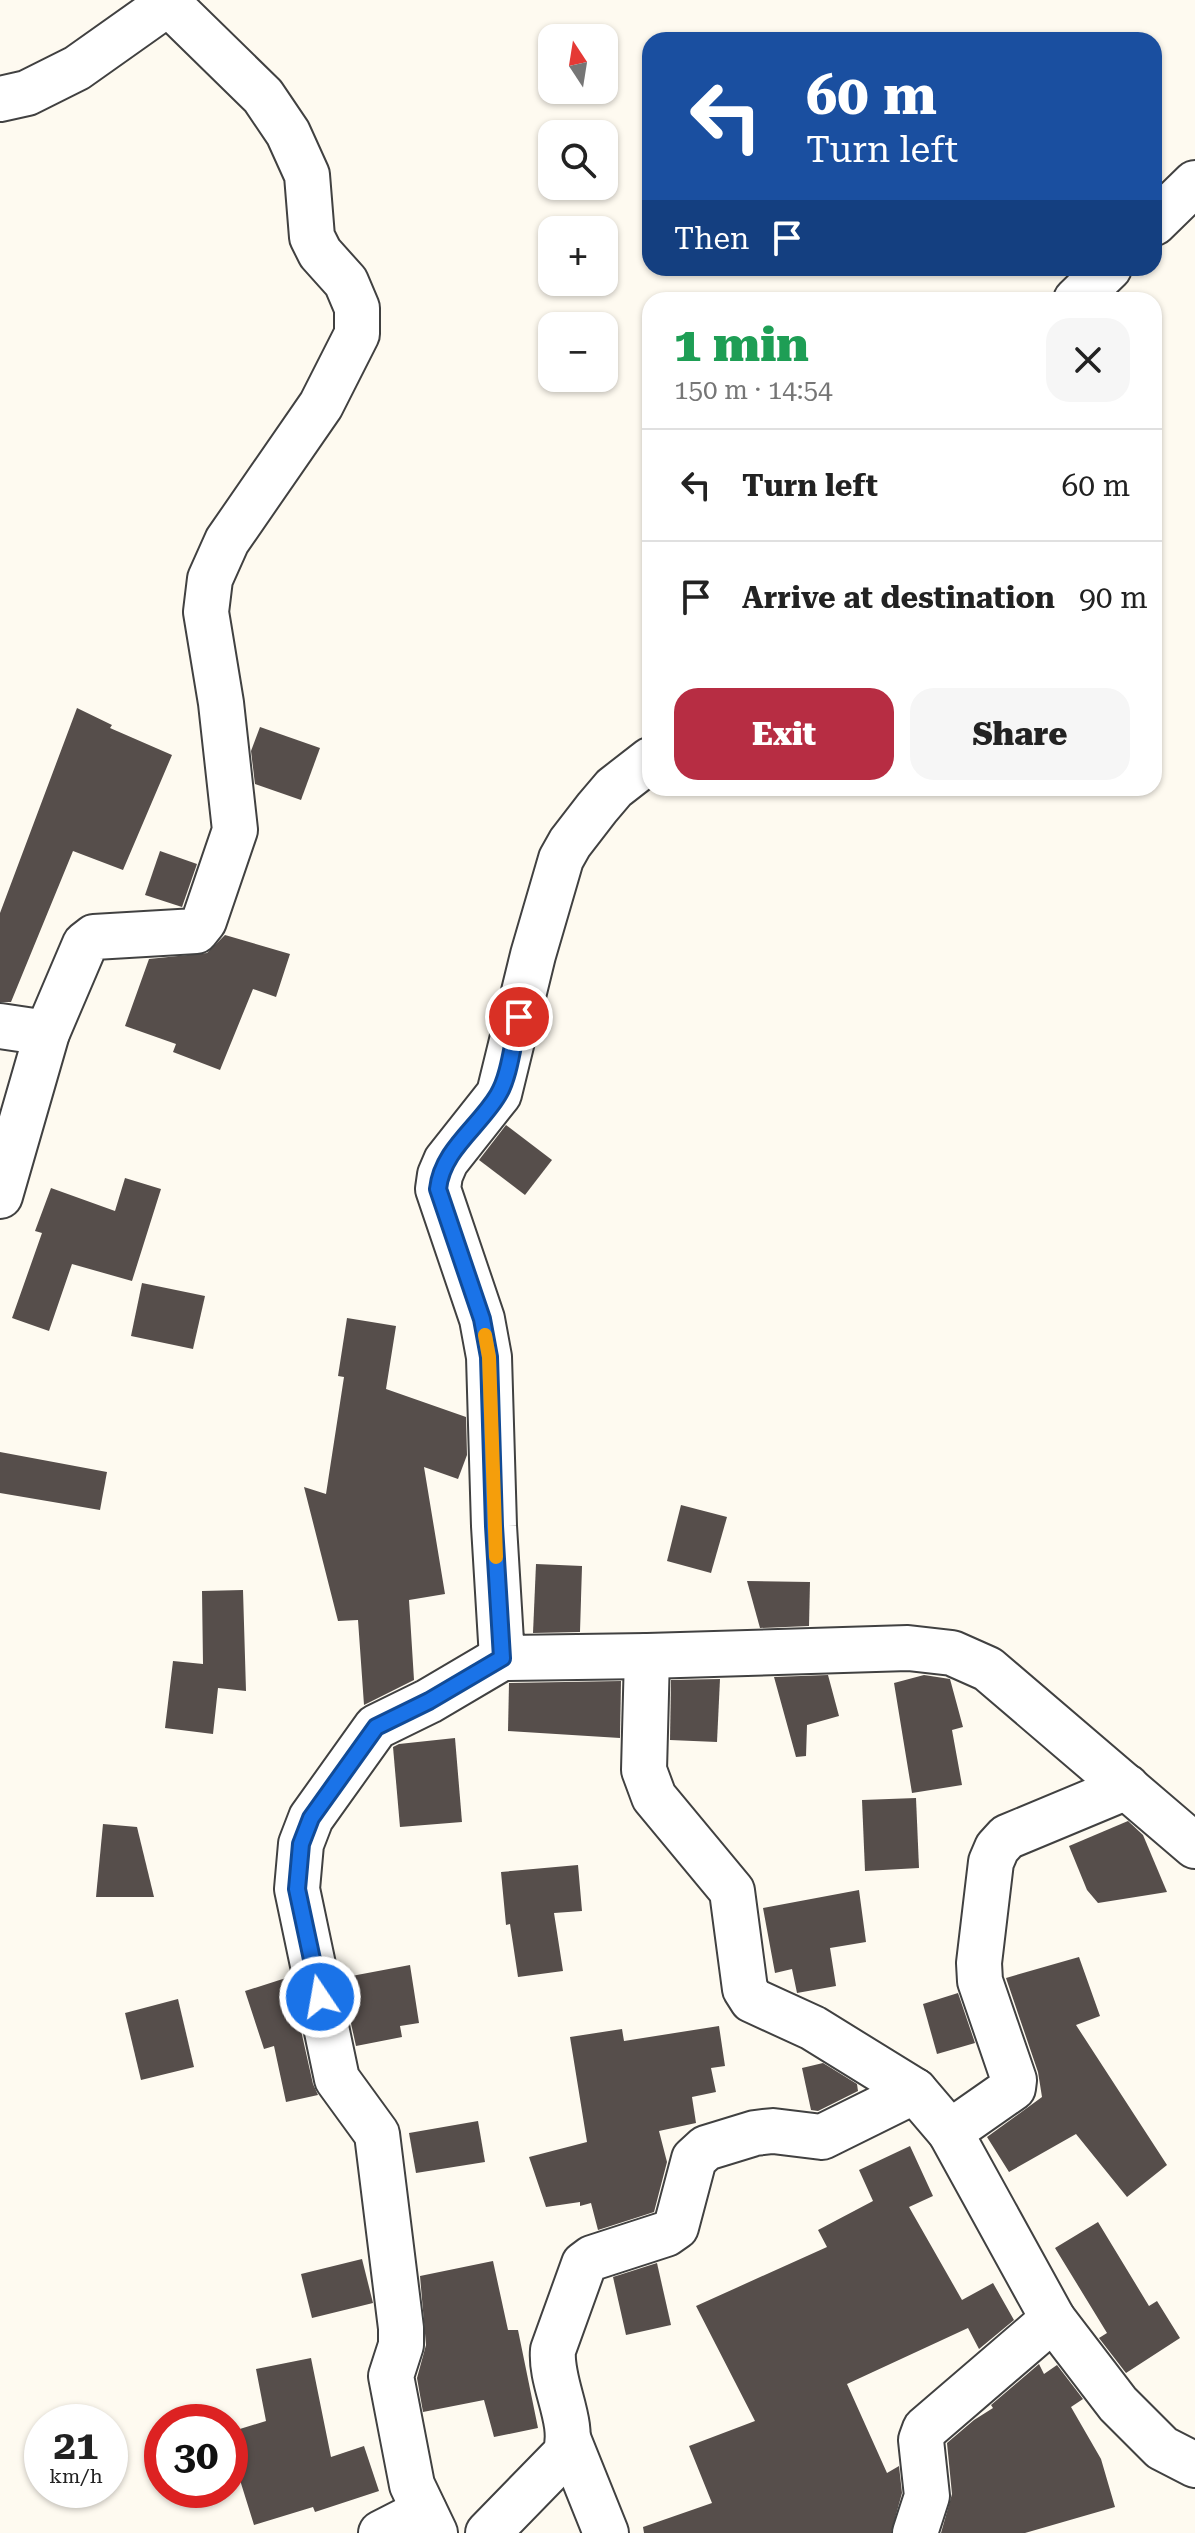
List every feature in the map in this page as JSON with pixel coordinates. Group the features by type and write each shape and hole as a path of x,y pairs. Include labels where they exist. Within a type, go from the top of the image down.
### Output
{"street":[{"path":"0,99 27,93 77,68 171,2 263,96 288,133 307,175 312,237 320,253 346,282 357,308 357,334 321,405 227,541 210,579 206,612 221,703 235,830 204,921 196,931 94,937 85,944 47,1033 0,1196"},
{"path":"1084,292 1101,276"},
{"path":"502,1658 489,1357 482,1319 438,1189 440,1175 446,1161 499,1094 533,955 561,859 605,798 642,767"},
{"path":"0,1026 47,1033"},
{"path":"381,2533 430,2522 412,2485 391,2376 401,2345 401,2328 377,2134 337,2079 297,1889 301,1844 311,1818 376,1727 429,1701 502,1658 908,1648 952,1653 988,1669 1195,1846"},
{"path":"647,1656 644,1770 647,1784 654,1797 732,1891 745,1989 752,2000 813,2028 915,2091 950,2132 1053,2319 1118,2404 1162,2448 1195,2465"},
{"path":"950,2132 1013,2088 1014,2080 980,1981 979,1963 991,1862 997,1848 1007,1837 1032,1825 1127,1787"},
{"path":"606,2533 569,2441 551,2364 553,2350 584,2264 592,2258 666,2234 676,2227 694,2159 706,2148 755,2133 773,2131 822,2137 915,2091"},
{"path":"915,2533 927,2496 921,2440 925,2429 1053,2319"},
{"path":"488,2533 565,2454 569,2441"}],"building":[{"path":"77,708 112,725 110,728 172,755 123,870 73,851 11,1002 0,1002 0,913"},
{"path":"260,727 320,748 301,800 255,784 251,751"},
{"path":"160,851 197,864 182,907 145,895"},
{"path":"225,935 290,954 276,997 253,989 220,1070 173,1052 176,1044 125,1026 149,959 207,953"},
{"path":"506,1125 552,1160 525,1195 479,1160"},
{"path":"125,1178 161,1189 132,1281 72,1264 49,1331 12,1318 42,1233 35,1231 51,1188 115,1211"},
{"path":"142,1283 205,1296 193,1349 131,1336"},
{"path":"347,1318 396,1326 386,1389 466,1417 467,1455 458,1479 424,1467 445,1594 409,1600 414,1680 364,1705 358,1620 338,1621 304,1487 326,1494 344,1377 338,1376"},
{"path":"0,1452 107,1472 100,1510 0,1493"},
{"path":"681,1505 727,1517 711,1573 667,1561"},
{"path":"536,1564 582,1566 580,1632 533,1633"},
{"path":"747,1581 810,1582 809,1626 760,1628"},
{"path":"243,1590 246,1691 218,1688 213,1734 165,1728 173,1661 203,1664 202,1591"},
{"path":"828,1675 839,1716 807,1725 806,1756 796,1757 774,1677"},
{"path":"924,1675 950,1679 963,1727 952,1730 962,1785 912,1793 894,1683"},
{"path":"720,1679 717,1742 670,1740 671,1680"},
{"path":"621,1681 620,1738 508,1731 509,1683"},
{"path":"455,1738 462,1822 400,1827 393,1747"},
{"path":"916,1798 919,1868 865,1871 862,1800"},
{"path":"1128,1821 1143,1835 1167,1892 1098,1903 1087,1890 1069,1846"},
{"path":"103,1824 137,1827 154,1897 96,1897"},
{"path":"578,1865 582,1911 554,1913 563,1971 518,1977 510,1924 506,1925 501,1872"},
{"path":"859,1890 866,1942 830,1948 836,1986 797,1993 792,1969 775,1973 763,1908"},
{"path":"1079,1957 1100,2016 1076,2025 1167,2165 1127,2197 1076,2134 1009,2172 987,2137 1042,2097 1038,2072 1006,1978"},
{"path":"410,1965 419,2023 400,2026 402,2037 356,2046 341,1978"},
{"path":"289,1977 318,2095 286,2102 274,2046 264,2049 245,1991"},
{"path":"958,1993 975,2043 937,2054 923,2004"},
{"path":"178,1999 194,2067 141,2080 125,2013"},
{"path":"719,2026 725,2066 711,2068 716,2092 692,2097 696,2123 659,2131 667,2162 654,2212 598,2230 591,2203 546,2207 529,2157 587,2142 570,2037 622,2029 624,2041"},
{"path":"823,2063 857,2084 858,2091 818,2111 811,2110 802,2068"},
{"path":"478,2121 485,2162 416,2173 409,2133"},
{"path":"910,2146 933,2196 909,2207 962,2300 993,2283 1014,2320 979,2349 968,2328 847,2384 887,2473 899,2466 902,2493 891,2533 644,2533 643,2527 712,2503 689,2446 755,2421 696,2306 827,2247 818,2230 873,2201 859,2170"},
{"path":"1098,2222 1149,2306 1157,2301 1180,2338 1126,2373 1099,2338 1107,2333 1055,2248"},
{"path":"362,2259 373,2303 312,2318 301,2274"},
{"path":"493,2261 508,2330 518,2330 538,2428 494,2437 484,2400 423,2412 417,2378 426,2345 420,2276"},
{"path":"657,2263 671,2325 626,2335 613,2277"},
{"path":"311,2358 331,2457 364,2446 379,2491 315,2512 313,2507 254,2525 248,2506 248,2426 266,2421 256,2369"},
{"path":"1039,2364 1044,2374 1057,2365 1083,2399 1071,2407 1101,2459 1115,2507 1025,2533 941,2533 952,2494 947,2443 993,2408 991,2405"}],"slow traffic":[{"path":"485,1335 489,1357 496,1557"}],"route":[{"path":"320,1997 297,1889 301,1844 311,1818 376,1727 429,1701 502,1658 489,1357 482,1319 438,1189 446,1161 499,1094 519,1017"}]}
